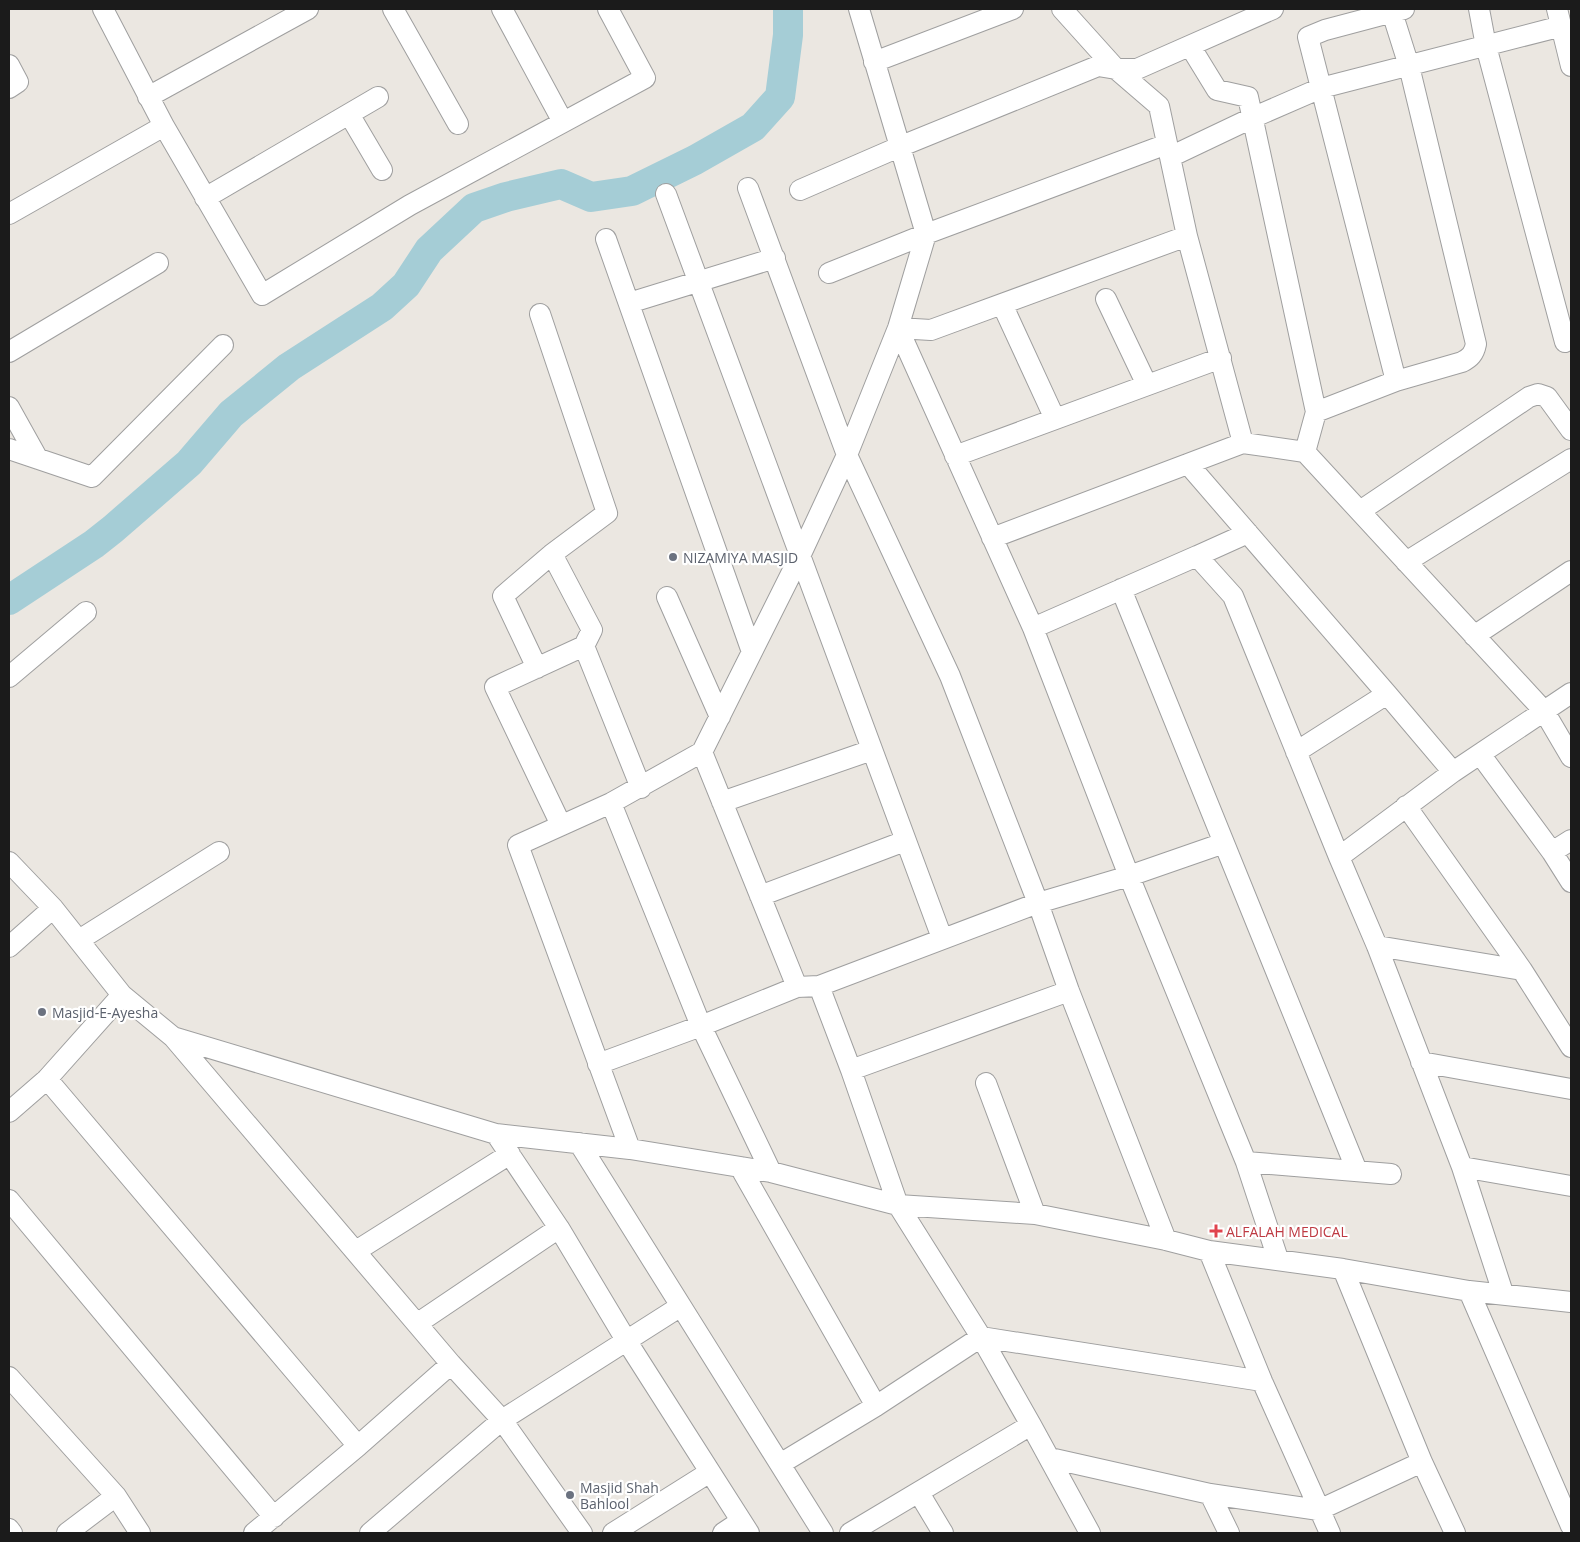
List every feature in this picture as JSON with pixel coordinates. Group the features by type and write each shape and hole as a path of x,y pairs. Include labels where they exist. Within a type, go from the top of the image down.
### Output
{"street":[{"path":"103,9 164,126 262,295 410,205 645,78 608,9"},
{"path":"148,97 286,14 308,9"},
{"path":"392,9 458,124"},
{"path":"502,9 563,122"},
{"path":"630,1148 518,846 641,788 702,752 800,556 847,455 898,328 926,234 859,9"},
{"path":"874,62 1013,9"},
{"path":"1062,9 1116,69 1159,106 1187,236 1243,443"},
{"path":"800,190 899,147 1098,66 1116,69 1137,69 1274,9"},
{"path":"1479,9 1486,46 1564,342"},
{"path":"1316,412 1396,381 1462,362 1470,358 1476,344 1396,10 1325,30 1308,37 1396,381"},
{"path":"829,273 926,234 1169,150 1252,118 1321,88 1486,46 1559,18 1571,66"},
{"path":"1190,46 1217,90 1248,97 1316,412 1305,452"},
{"path":"9,66 18,82 9,88"},
{"path":"205,198 378,97"},
{"path":"348,114 382,170"},
{"path":"9,214 164,126"},
{"path":"748,188 847,455 950,676 1038,903 1069,991 1166,1240"},
{"path":"666,194 942,938"},
{"path":"898,328 931,330 1187,236"},
{"path":"606,239 752,652"},
{"path":"629,303 775,258"},
{"path":"9,352 158,263"},
{"path":"1106,300 1146,385"},
{"path":"1002,304 1055,419"},
{"path":"538,668 503,596 552,554 607,513 540,314"},
{"path":"898,328 1033,628 1129,876 1246,1162 1278,1259"},
{"path":"9,449 92,477 223,345"},
{"path":"956,456 1220,358"},
{"path":"1360,511 1529,397 1538,394 1547,397 1571,430"},
{"path":"9,407 38,458"},
{"path":"992,538 1243,443 1305,452 1544,711 1571,757"},
{"path":"1406,562 1571,459"},
{"path":"1188,464 1388,694 1453,772"},
{"path":"1033,628 1248,533"},
{"path":"552,554 592,630 584,646 495,687 561,825"},
{"path":"1197,556 1233,596 1377,946 1462,1167 1503,1293"},
{"path":"1474,636 1571,572"},
{"path":"1121,590 1357,1171"},
{"path":"667,597 720,717"},
{"path":"9,677 86,612"},
{"path":"584,646 641,788"},
{"path":"1339,857 1453,772 1571,693"},
{"path":"1296,752 1388,694"},
{"path":"722,802 872,750"},
{"path":"702,752 797,987"},
{"path":"1480,754 1552,852 1571,882"},
{"path":"611,803 701,1026 772,1172"},
{"path":"1406,806 1522,970 1571,1047"},
{"path":"1552,852 1571,840"},
{"path":"760,896 905,841"},
{"path":"598,1064 701,1026 797,987 819,986 1038,903 1129,876 1224,843"},
{"path":"79,940 219,852"},
{"path":"9,862 53,908 122,995 173,1036 451,1364 502,1420 582,1533"},
{"path":"9,947 53,908"},
{"path":"1377,946 1522,970"},
{"path":"819,986 851,1070 898,1205 981,1338 1050,1458 1090,1533"},
{"path":"851,1070 1069,991"},
{"path":"9,1112 47,1079 122,995"},
{"path":"173,1036 496,1134 630,1148 772,1172 898,1205 1035,1214 1166,1240 1209,1251 1343,1268 1469,1290 1571,1302"},
{"path":"1421,1062 1571,1089"},
{"path":"47,1079 358,1446"},
{"path":"986,1082 1035,1214"},
{"path":"496,1134 559,1228 626,1340 745,1527 722,1533"},
{"path":"579,1143 822,1533"},
{"path":"356,1251 510,1154"},
{"path":"1246,1162 1392,1174"},
{"path":"740,1167 876,1406"},
{"path":"1462,1167 1571,1186"},
{"path":"9,1200 274,1517"},
{"path":"418,1323 559,1228"},
{"path":"1209,1251 1262,1381 1330,1533"},
{"path":"1343,1268 1422,1462 1455,1533"},
{"path":"1469,1290 1571,1526"},
{"path":"370,1533 502,1420 682,1306"},
{"path":"780,1464 876,1406 981,1338 1262,1381"},
{"path":"254,1533 358,1446 451,1364"},
{"path":"9,1377 116,1496 140,1533"},
{"path":"850,1533 920,1493 1031,1425"},
{"path":"1050,1458 1210,1494 1319,1510 1422,1462"},
{"path":"613,1533 710,1472"},
{"path":"920,1493 944,1533"},
{"path":"1210,1494 1229,1533"},
{"path":"67,1533 116,1496"},
{"path":"9,1529 12,1533"}],"waterway":[{"path":"9,600 94,544 113,529 189,463 231,414 289,367 382,307 406,285 429,250 474,208 506,197 561,184 591,197 632,191 695,160 753,127 780,97 788,35 788,9"}],"place":[{"name":"NIZAMIYA MASJID","path":"673,557"},
{"name":"Masjid-E-Ayesha","path":"42,1012"},
{"name":"ALFALAH MEDICAL","path":"1216,1231"},
{"name":"Masjid Shah Bahlool","path":"570,1495"}]}
